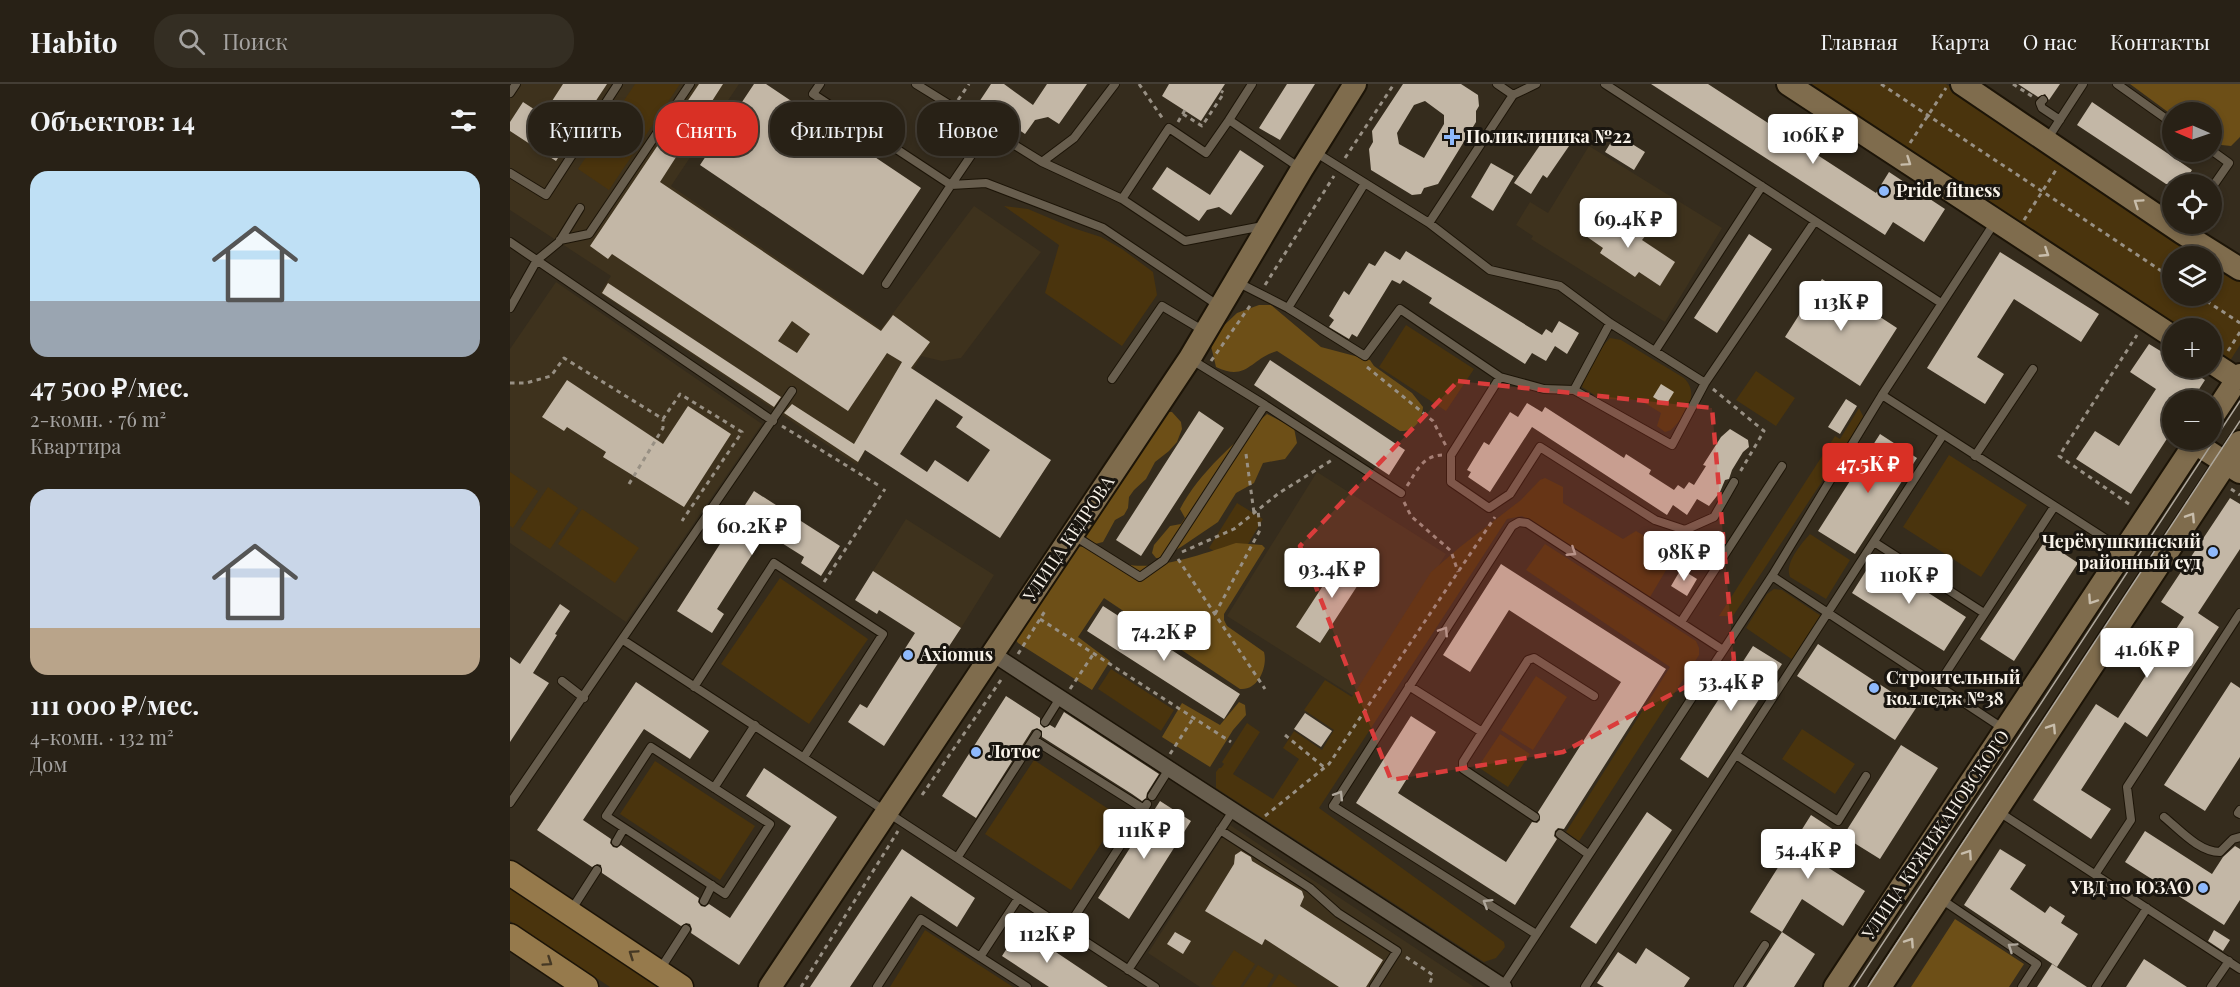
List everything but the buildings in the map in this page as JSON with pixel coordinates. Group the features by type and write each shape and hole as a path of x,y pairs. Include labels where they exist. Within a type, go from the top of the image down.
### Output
{"main road":[{"path":"510,873 681,987"},
{"path":"510,936 583,986"}],"street":[{"name":"УЛИЦА КЕДРОВА","path":"770,987 895,818 993,654 1190,358 1355,84"},
{"path":"1788,84 2162,330"},
{"path":"1962,84 2162,214"},
{"path":"2192,234 2240,269"},
{"path":"2222,364 2239,377 2222,402"},
{"name":"УЛИЦА КРЖИЖАНОВСКОГО","path":"1880,987 1998,811 2232,475 2240,442"},
{"name":"УЛИЦА КРЖИЖАНОВСКОГО","path":"1835,987 2190,450"},
{"name":"УЛИЦА КРЖИЖАНОВСКОГО","path":"2206,450 2232,475"},
{"path":"993,654 1503,987"},
{"path":"1966,790 1998,811"}],"lane":[{"path":"510,93 516,84"},
{"path":"510,173 546,195 618,84"},
{"path":"560,240 589,234 690,84"},
{"path":"820,84 813,94 951,185 986,183 1103,228 1220,307"},
{"path":"916,84 946,102"},
{"path":"1042,162 1074,138 1115,84"},
{"path":"1122,199 1169,128 1206,153 1252,84"},
{"path":"1497,84 1513,94"},
{"path":"1429,223 1513,94 1536,84"},
{"path":"1605,84 1941,303"},
{"path":"2047,141 2083,84"},
{"path":"2117,84 2162,116"},
{"path":"2043,100 2040,103 2042,108 2060,120"},
{"path":"1229,120 1308,160 1365,183 1429,223 1490,270 1560,286 1610,322 1705,383"},
{"path":"1019,148 1042,162 1122,199 1185,241 1269,225"},
{"path":"886,284 971,156"},
{"path":"2221,174 2229,163 2222,158"},
{"path":"1288,308 1365,183"},
{"path":"1655,351 1762,186"},
{"path":"510,308 537,260 560,240 580,208"},
{"path":"1236,281 1288,308 1365,356 1400,309 1500,377 1544,389 1574,390 1672,444 1705,383 1815,221"},
{"path":"1503,987 1772,576 1882,395 1995,221"},
{"path":"510,242 773,420"},
{"path":"1112,379 1162,306 1205,332"},
{"path":"1574,390 1610,322"},
{"path":"1190,358 1401,493"},
{"path":"1975,456 2033,369"},
{"path":"1500,377 1450,455 1451,482 1489,508 1510,494 1540,447 1655,520 1685,530 1714,517 1734,482"},
{"path":"510,803 792,391"},
{"path":"1882,395 2125,551"},
{"path":"1072,534 1140,577 1164,560 1265,405"},
{"path":"1585,987 1942,435"},
{"path":"1681,622 1782,466"},
{"path":"1938,685 2054,507"},
{"path":"1536,934 1333,806 1512,526 1519,522 1527,523 1723,650"},
{"path":"1874,542 1984,613"},
{"path":"694,687 774,563 884,634 804,757"},
{"path":"1772,576 2006,730"},
{"path":"2096,873 2131,820 2127,788 2240,612"},
{"path":"623,640 1155,987"},
{"path":"1535,817 1463,769 1463,762 1528,660 1533,658 1594,696"},
{"path":"562,681 584,698"},
{"path":"1408,687 1482,732"},
{"path":"1045,722 1062,699"},
{"path":"714,788 754,726"},
{"path":"957,858 1035,737 1145,806 1066,930"},
{"path":"651,747 770,824 725,894 624,828 606,816 651,747"},
{"path":"1736,755 1838,821 1866,776"},
{"path":"1152,795 1166,767"},
{"path":"2240,810 2238,813 2240,814"},
{"path":"1128,970 1233,811"},
{"path":"1998,811 2240,969"},
{"path":"2164,817 2201,847 2212,852 2220,852 2233,839 2240,837"},
{"path":"616,842 624,828"},
{"path":"1220,830 1310,888 1338,912 1397,951 1374,987"},
{"path":"1560,834 1588,854"},
{"path":"570,913 597,870"},
{"path":"704,901 712,885"},
{"path":"1939,898 2037,964 2022,987"},
{"path":"980,957 1018,899"},
{"path":"2096,987 2147,908"},
{"path":"877,987 921,919 1027,987"},
{"path":"658,972 686,929"},
{"path":"1738,987 1765,945"},
{"path":"2211,987 2229,961"}],"path":[{"path":"957,102 969,84"},
{"path":"1139,84 1169,128"},
{"path":"1881,84 2162,271"},
{"path":"1900,158 1948,84"},
{"path":"1183,114 1202,126 1224,93 1221,91"},
{"path":"2015,234 2066,153"},
{"path":"2214,306 2240,323"},
{"path":"2128,504 2059,456 2140,330"},
{"path":"2222,354 2240,332"},
{"path":"1365,356 1364,364 1433,421 1450,455 1428,458 1421,463 1401,493 1411,516 1451,551 1458,572"},
{"path":"510,383 526,383 551,376 564,358 663,419"},
{"path":"1705,383 1764,431 1734,482"},
{"path":"629,484 663,428 663,419 680,394 742,432 682,521"},
{"path":"773,420 878,485"},
{"path":"1215,614 1260,530 1244,438"},
{"path":"1264,689 1175,555 1234,529 1279,492 1341,454"},
{"path":"2232,475 2240,495"},
{"path":"818,591 885,489"},
{"path":"1254,824 1325,768 1510,494"},
{"path":"1040,619 1232,742"},
{"path":"1062,699 1094,653"},
{"path":"1166,767 1194,717"},
{"path":"1285,735 1325,768"},
{"path":"801,987 895,818"},
{"path":"1397,951 1433,975 1429,985"}],"highlighted area":[{"path":"1458,381 1712,408 1734,661 1563,752 1391,780 1300,546"}],"shaded area":[{"path":"510,84 739,84 727,102 655,102 655,156 691,156 671,186 881,329 974,206 1041,252 961,358 942,361 921,356 857,465 600,293 611,276 510,210"},
{"path":"635,84 680,84 668,102 655,102 655,121 643,139 643,102 623,102"},
{"path":"1801,84 1946,84 2162,227 2162,234 2172,234 2190,246 2162,246 2162,306 2222,306 2222,267 2240,279 2240,345 2228,364 2222,360 2222,318 2162,320"},
{"path":"2130,84 2240,84 2240,137 2231,146 2222,145 2222,102 2162,102 2162,108"},
{"path":"1589,146 1722,228 1665,322 1531,239 1533,236 1516,225 1530,202 1548,213"},
{"path":"587,156 632,156 609,190 578,169"},
{"path":"1004,206 1028,209 1101,237 1153,272 1157,295 1122,346 1045,293 1059,245"},
{"path":"556,282 762,424 626,622 510,543 510,349"},
{"path":"1259,305 1271,305 1321,347 1370,360 1374,366 1412,393 1423,407 1417,424 1410,430 1400,431 1277,351 1242,371 1226,371 1216,367 1211,346 1217,332 1237,313"},
{"path":"1406,325 1474,369 1446,411 1379,367"},
{"path":"1610,338 1621,340 1684,378 1689,385 1691,398 1689,405 1671,430 1665,432 1657,426 1661,413 1640,400 1601,399 1582,387 1593,361"},
{"path":"1756,371 1795,398 1776,426 1736,400"},
{"path":"1859,408 1864,418 1733,616 1719,616 1835,436 1840,439"},
{"path":"1165,412 1172,412 1181,422 1182,429 1177,442 1155,462 1146,479 1134,490 1129,497 1128,508 1124,515 1115,520 1103,542 1095,544 1085,536 1084,528"},
{"path":"1267,414 1294,428 1297,443 1285,459 1263,463 1254,483 1236,493 1218,522 1181,547 1162,558 1156,558 1152,553 1154,545 1170,526 1181,524 1185,518 1180,509 1198,482 1231,446"},
{"path":"1949,455 2027,505 1981,577 1903,527"},
{"path":"510,472 538,491 513,528 510,526"},
{"path":"1317,472 1446,554 1355,697 1227,616"},
{"path":"1545,478 1563,487 1563,503 1623,539 1636,531 1671,552 1672,560 1650,597 1522,516 1507,519 1319,808 1504,942 1505,947 1496,958 1484,962 1216,788 1216,772 1224,764 1222,762 1247,723 1260,732 1233,774 1273,799 1299,759 1283,748 1294,731 1322,750 1334,730 1304,710 1325,680 1352,697 1431,572"},
{"path":"548,487 578,508 550,549 520,529"},
{"path":"1237,503 1263,519 1236,564 1209,548"},
{"path":"582,509 639,548 615,583 558,544"},
{"path":"906,519 994,575 961,628 873,571"},
{"path":"1810,534 1850,560 1826,599 1790,577 1791,560"},
{"path":"1236,543 1262,545 1265,548 1224,614 1227,626 1264,652 1263,671 1257,682 1246,689 1240,689 1104,598 1078,637 1110,661 1092,690 1015,639 1074,546 1138,566 1181,560"},
{"path":"1545,544 1696,641 1699,648 1699,655 1579,841 1566,832 1670,667 1526,570"},
{"path":"780,578 868,639 809,724 721,664"},
{"path":"1774,589 1782,590 1821,616 1793,660 1746,628 1767,594"},
{"path":"1111,669 1174,710 1161,731 1098,689"},
{"path":"1536,676 1567,697 1533,750 1501,730"},
{"path":"1239,702 1245,705 1246,715 1233,730 1210,767 1162,737 1182,703 1220,725"},
{"path":"1802,729 1855,764 1835,794 1782,759"},
{"path":"1500,734 1530,754 1508,787 1478,767"},
{"path":"1034,760 1119,816 1071,890 985,834"},
{"path":"655,761 755,826 720,880 620,814"},
{"path":"1230,825 1474,987 1200,987 1148,953"},
{"path":"510,885 663,987 610,987 510,921"},
{"path":"1955,919 2024,964 2009,987 1911,987"},
{"path":"925,930 1013,987 890,987"},
{"path":"1234,950 1255,964 1240,987 1216,987 1211,984"},
{"path":"1258,965 1274,975 1267,987 1243,987"},
{"path":"1279,974 1298,987 1271,987"}],"tram line":[{"path":"1854,987 2240,401"},
{"path":"1868,987 2240,421"}],"place":[{"name":"Поликлиника №22","path":"1452,137"},
{"name":"Pride fitness","path":"1884,191"},
{"name":"Черёмушкинский районный суд","path":"2213,552"},
{"name":"Axiomus","path":"908,655"},
{"name":"Строительный колледж №38","path":"1874,688"},
{"name":"Лотос","path":"976,752"},
{"name":"УВД по ЮЗАО","path":"2203,888"}]}
